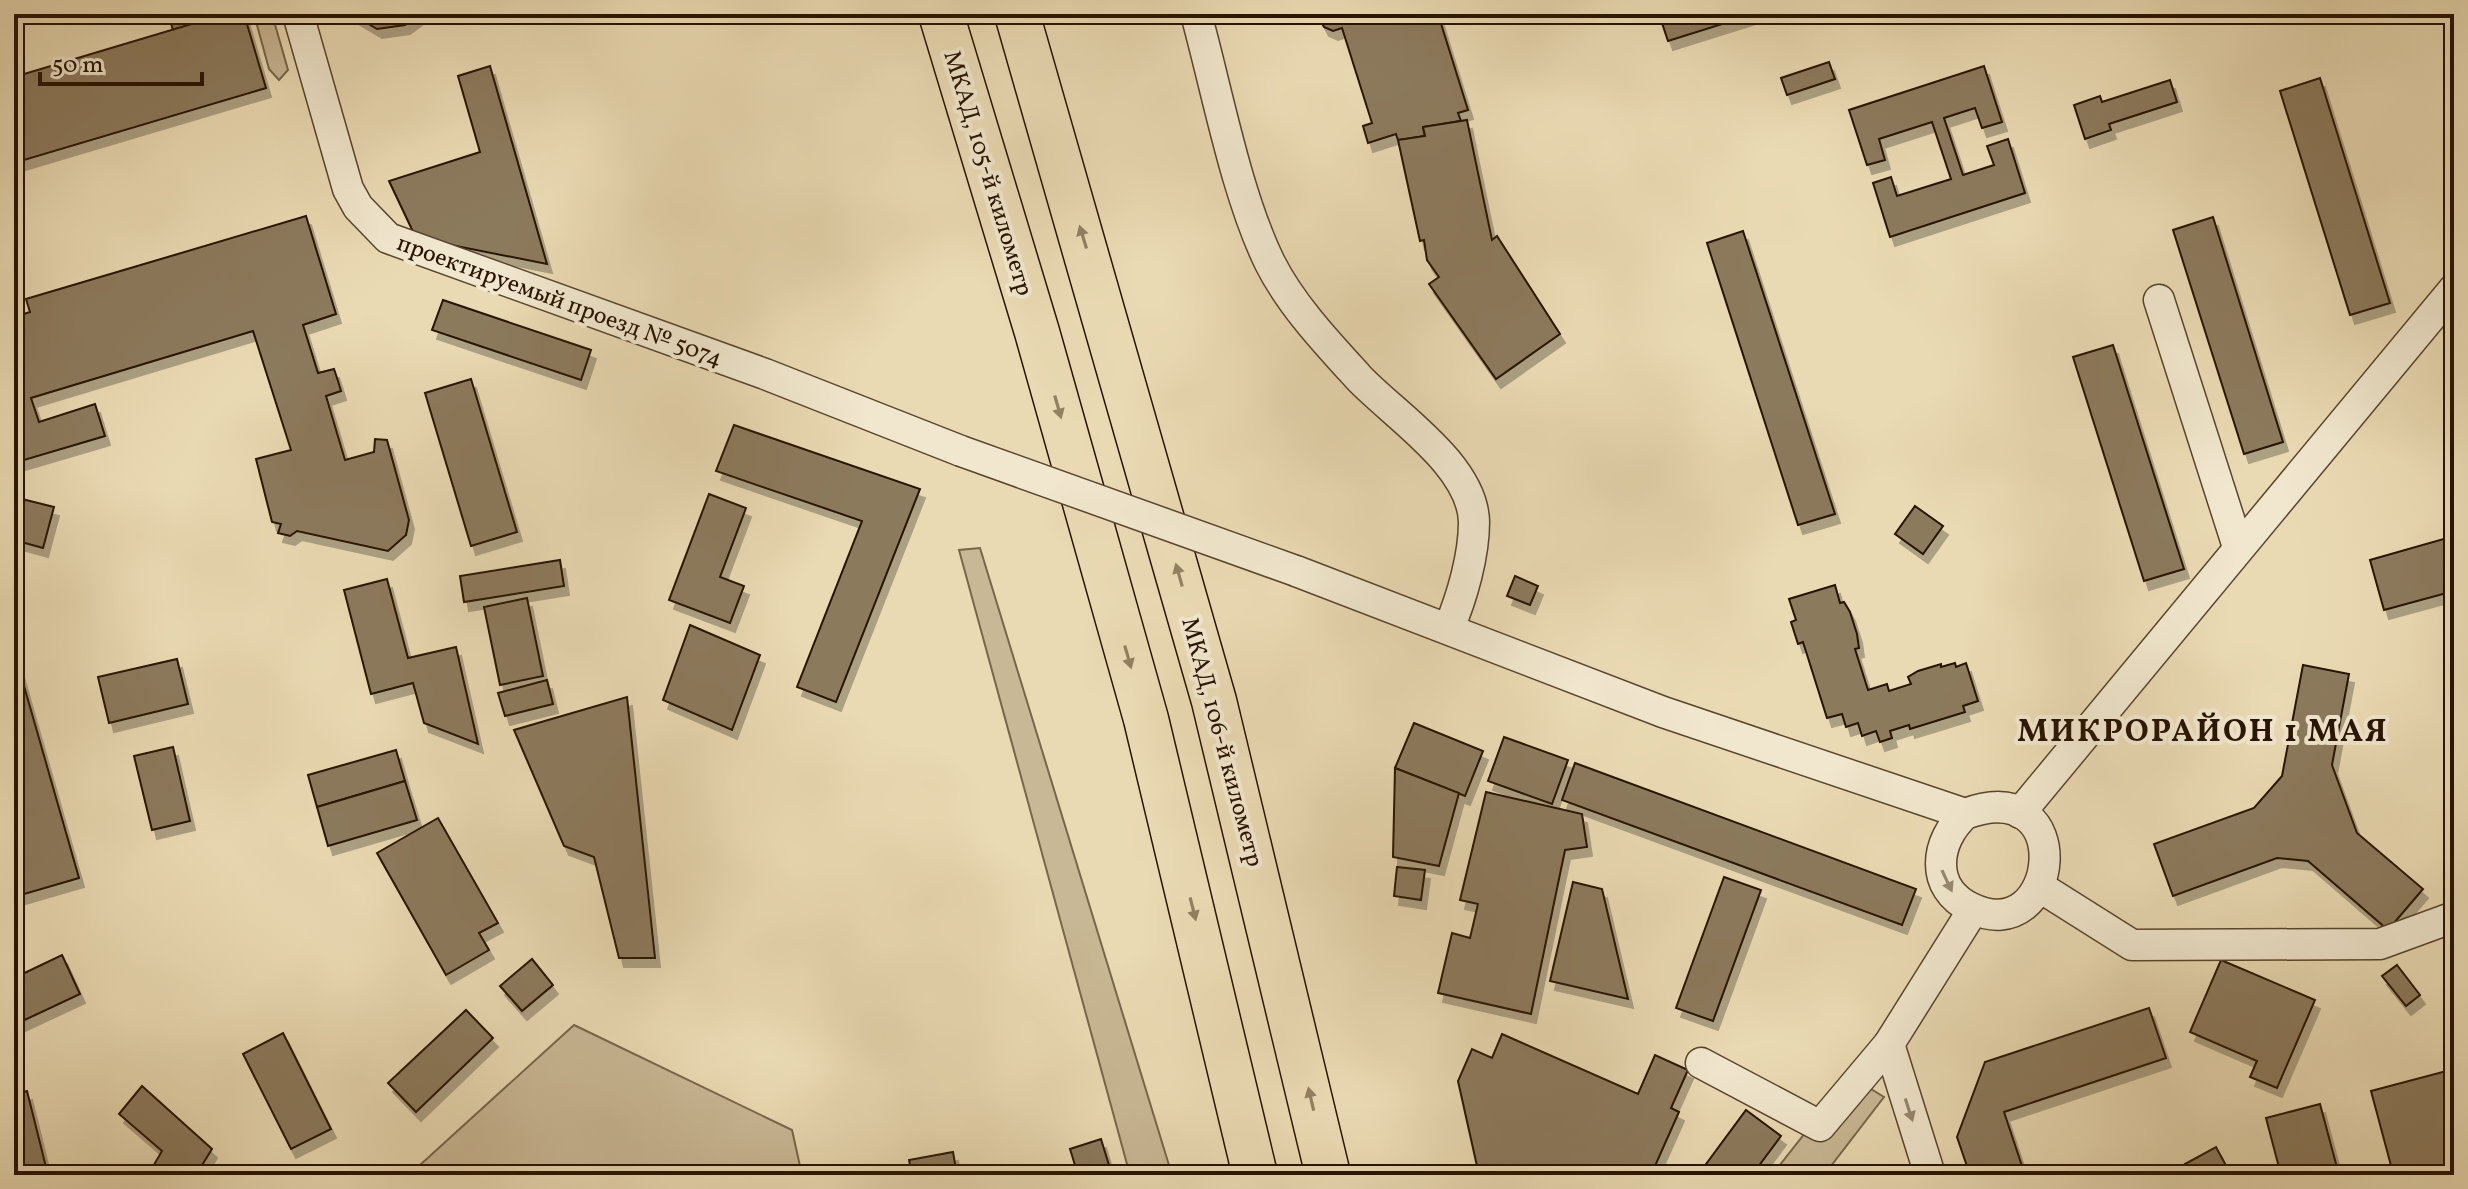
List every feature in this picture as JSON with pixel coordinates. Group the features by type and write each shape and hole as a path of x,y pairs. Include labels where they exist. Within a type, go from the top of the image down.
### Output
{"highway":[{"name":"МКАД, 105-й километр","path":"941,14 1037,332 1146,719 1255,1175"},
{"name":"МКАД, 106-й километр","path":"1017,14 1105,312 1214,701 1278,954 1328,1175"}],"street":[{"name":"проектируемый проезд № 5074","path":"298,14 348,189 358,207 388,238 765,374 961,451 1296,571 1663,712 1965,814"},
{"path":"1196,14 1245,192 1271,264 1312,324 1362,381 1408,419 1454,473 1466,494 1474,520 1456,611 1449,628"},
{"path":"2020,813 2454,289"},
{"path":"2159,300 2238,547"},
{"path":"1983,807 2002,807 2020,813 2036,827 2045,846 2047,867 2040,887 2027,902 2011,911 1992,914 1973,910 1957,899 1945,883 1940,864 1942,845 1951,827 1965,814 1983,807"},
{"path":"2040,887 2132,945 2380,944 2454,917"},
{"path":"1701,1063 1820,1126 1889,1044 1973,910"},
{"path":"1889,1044 1930,1175"}],"shaded area":[{"path":"254,14 272,14 288,70 279,80 269,69"},
{"path":"980,548 1172,1175 1130,1175 959,550"},
{"path":"574,1025 792,1130 802,1175 409,1175"},
{"path":"1863,1084 1884,1097 1824,1175 1772,1175 1809,1128"}],"building":[{"path":"168,14 225,14 173,30"},
{"path":"225,14 244,14 266,88 14,163 14,77"},
{"path":"352,14 420,14 405,25 377,29"},
{"path":"1317,14 1438,14 1468,110 1458,113 1461,121 1423,127 1425,136 1398,140 1396,134 1368,143 1363,126 1372,123 1342,28 1333,31 1324,27"},
{"path":"1659,14 1754,14 1668,41"},
{"path":"1829,62 1835,79 1787,95 1781,78"},
{"path":"490,66 547,264 416,238 389,181 480,152 458,76"},
{"path":"1984,66 2002,122 1982,128 1975,108 1944,118 1963,175 1994,165 1987,146 2008,139 2025,193 1890,237 1873,183 1891,177 1897,196 1951,179 1932,122 1879,139 1885,160 1867,165 1849,110"},
{"path":"2320,78 2390,303 2350,315 2280,91"},
{"path":"2170,80 2177,102 2109,124 2111,130 2085,139 2074,105 2100,96 2102,102"},
{"path":"1467,120 1492,240 1497,236 1560,334 1496,379 1429,284 1439,277 1427,260 1424,240 1420,241 1398,140 1425,136 1423,127"},
{"path":"306,216 336,314 303,325 318,373 334,369 338,381 341,391 326,396 345,460 374,452 375,439 387,440 409,520 406,535 388,551 297,531 290,536 278,533 281,524 272,522 256,459 291,450 253,331 31,398 39,422 95,404 105,436 14,463 14,317 30,312 26,299"},
{"path":"2213,217 2283,442 2244,454 2173,230"},
{"path":"1743,231 1835,514 1798,525 1707,243"},
{"path":"443,300 591,350 581,380 432,330"},
{"path":"2113,345 2184,569 2144,581 2073,357"},
{"path":"471,379 517,532 471,546 425,393"},
{"path":"734,425 920,489 836,702 797,687 862,521 716,471"},
{"path":"709,494 746,508 720,577 744,586 730,623 669,600"},
{"path":"14,497 54,507 43,548 14,540"},
{"path":"1915,506 1943,526 1923,554 1895,534"},
{"path":"2454,536 2454,591 2384,610 2370,560"},
{"path":"560,560 564,586 464,602 460,576"},
{"path":"1515,576 1538,586 1530,605 1507,596"},
{"path":"387,579 408,658 456,647 478,744 424,723 413,683 371,694 344,590"},
{"path":"1835,585 1840,603 1844,602 1850,612 1857,634 1859,648 1855,649 1868,690 1887,684 1889,691 1911,684 1908,677 1918,671 1941,664 1941,667 1955,663 1956,667 1966,663 1978,701 1963,706 1965,712 1910,729 1909,725 1890,731 1892,738 1880,742 1876,731 1862,736 1858,723 1846,727 1842,714 1827,718 1803,642 1798,644 1791,622 1796,620 1789,599"},
{"path":"527,598 543,676 500,685 484,607"},
{"path":"690,625 760,655 732,730 663,700"},
{"path":"14,651 79,878 14,897"},
{"path":"177,659 188,704 109,723 98,677"},
{"path":"2303,665 2349,674 2332,765 2357,833 2423,889 2388,930 2308,861 2277,858 2173,896 2154,844 2254,808 2282,776"},
{"path":"547,680 553,704 505,716 498,693"},
{"path":"627,697 655,958 619,958 594,857 564,846 514,730"},
{"path":"1414,723 1483,751 1465,796 1395,768"},
{"path":"1504,737 1568,760 1552,804 1488,781"},
{"path":"173,747 190,821 152,830 134,756"},
{"path":"396,750 405,781 317,807 308,775"},
{"path":"1575,763 1916,889 1902,925 1562,800"},
{"path":"1395,768 1459,793 1439,866 1393,857"},
{"path":"405,781 417,820 328,846 317,807"},
{"path":"1486,792 1582,814 1587,847 1565,850 1531,1014 1438,993 1452,933 1470,938 1478,904 1460,900"},
{"path":"438,818 498,923 479,933 489,950 446,975 377,853"},
{"path":"1397,867 1425,870 1421,900 1394,896"},
{"path":"1724,877 1761,890 1713,1021 1676,1008"},
{"path":"1573,882 1602,889 1628,999 1550,981"},
{"path":"62,955 80,994 14,1025 14,978"},
{"path":"532,959 553,985 522,1011 500,986"},
{"path":"2221,960 2315,1000 2277,1088 2250,1077 2257,1061 2190,1032"},
{"path":"2397,965 2420,995 2406,1006 2382,976"},
{"path":"2149,1008 2166,1058 2004,1112 2025,1175 1970,1175 1957,1137 1985,1062"},
{"path":"466,1010 493,1038 416,1112 388,1083"},
{"path":"283,1033 331,1129 291,1149 243,1054"},
{"path":"1502,1034 1638,1094 1655,1055 1688,1070 1671,1108 1679,1112 1651,1175 1479,1175 1458,1081 1472,1049 1492,1058"},
{"path":"2454,1069 2454,1175 2386,1175 2393,1173 2371,1091"},
{"path":"142,1086 212,1149 196,1175 148,1175 162,1151 119,1114"},
{"path":"27,1091 48,1175 14,1175 14,1095"},
{"path":"2320,1104 2339,1175 2281,1175 2266,1118"},
{"path":"1746,1110 1781,1136 1752,1175 1698,1175"},
{"path":"1101,1139 1112,1175 1078,1175 1070,1149"},
{"path":"2216,1147 2231,1175 2191,1175 2185,1164"},
{"path":"953,1152 957,1175 912,1175 909,1160"}],"district":[{"name":"МИКРОРАЙОН 1 МАЯ","path":"2203,730"}]}
